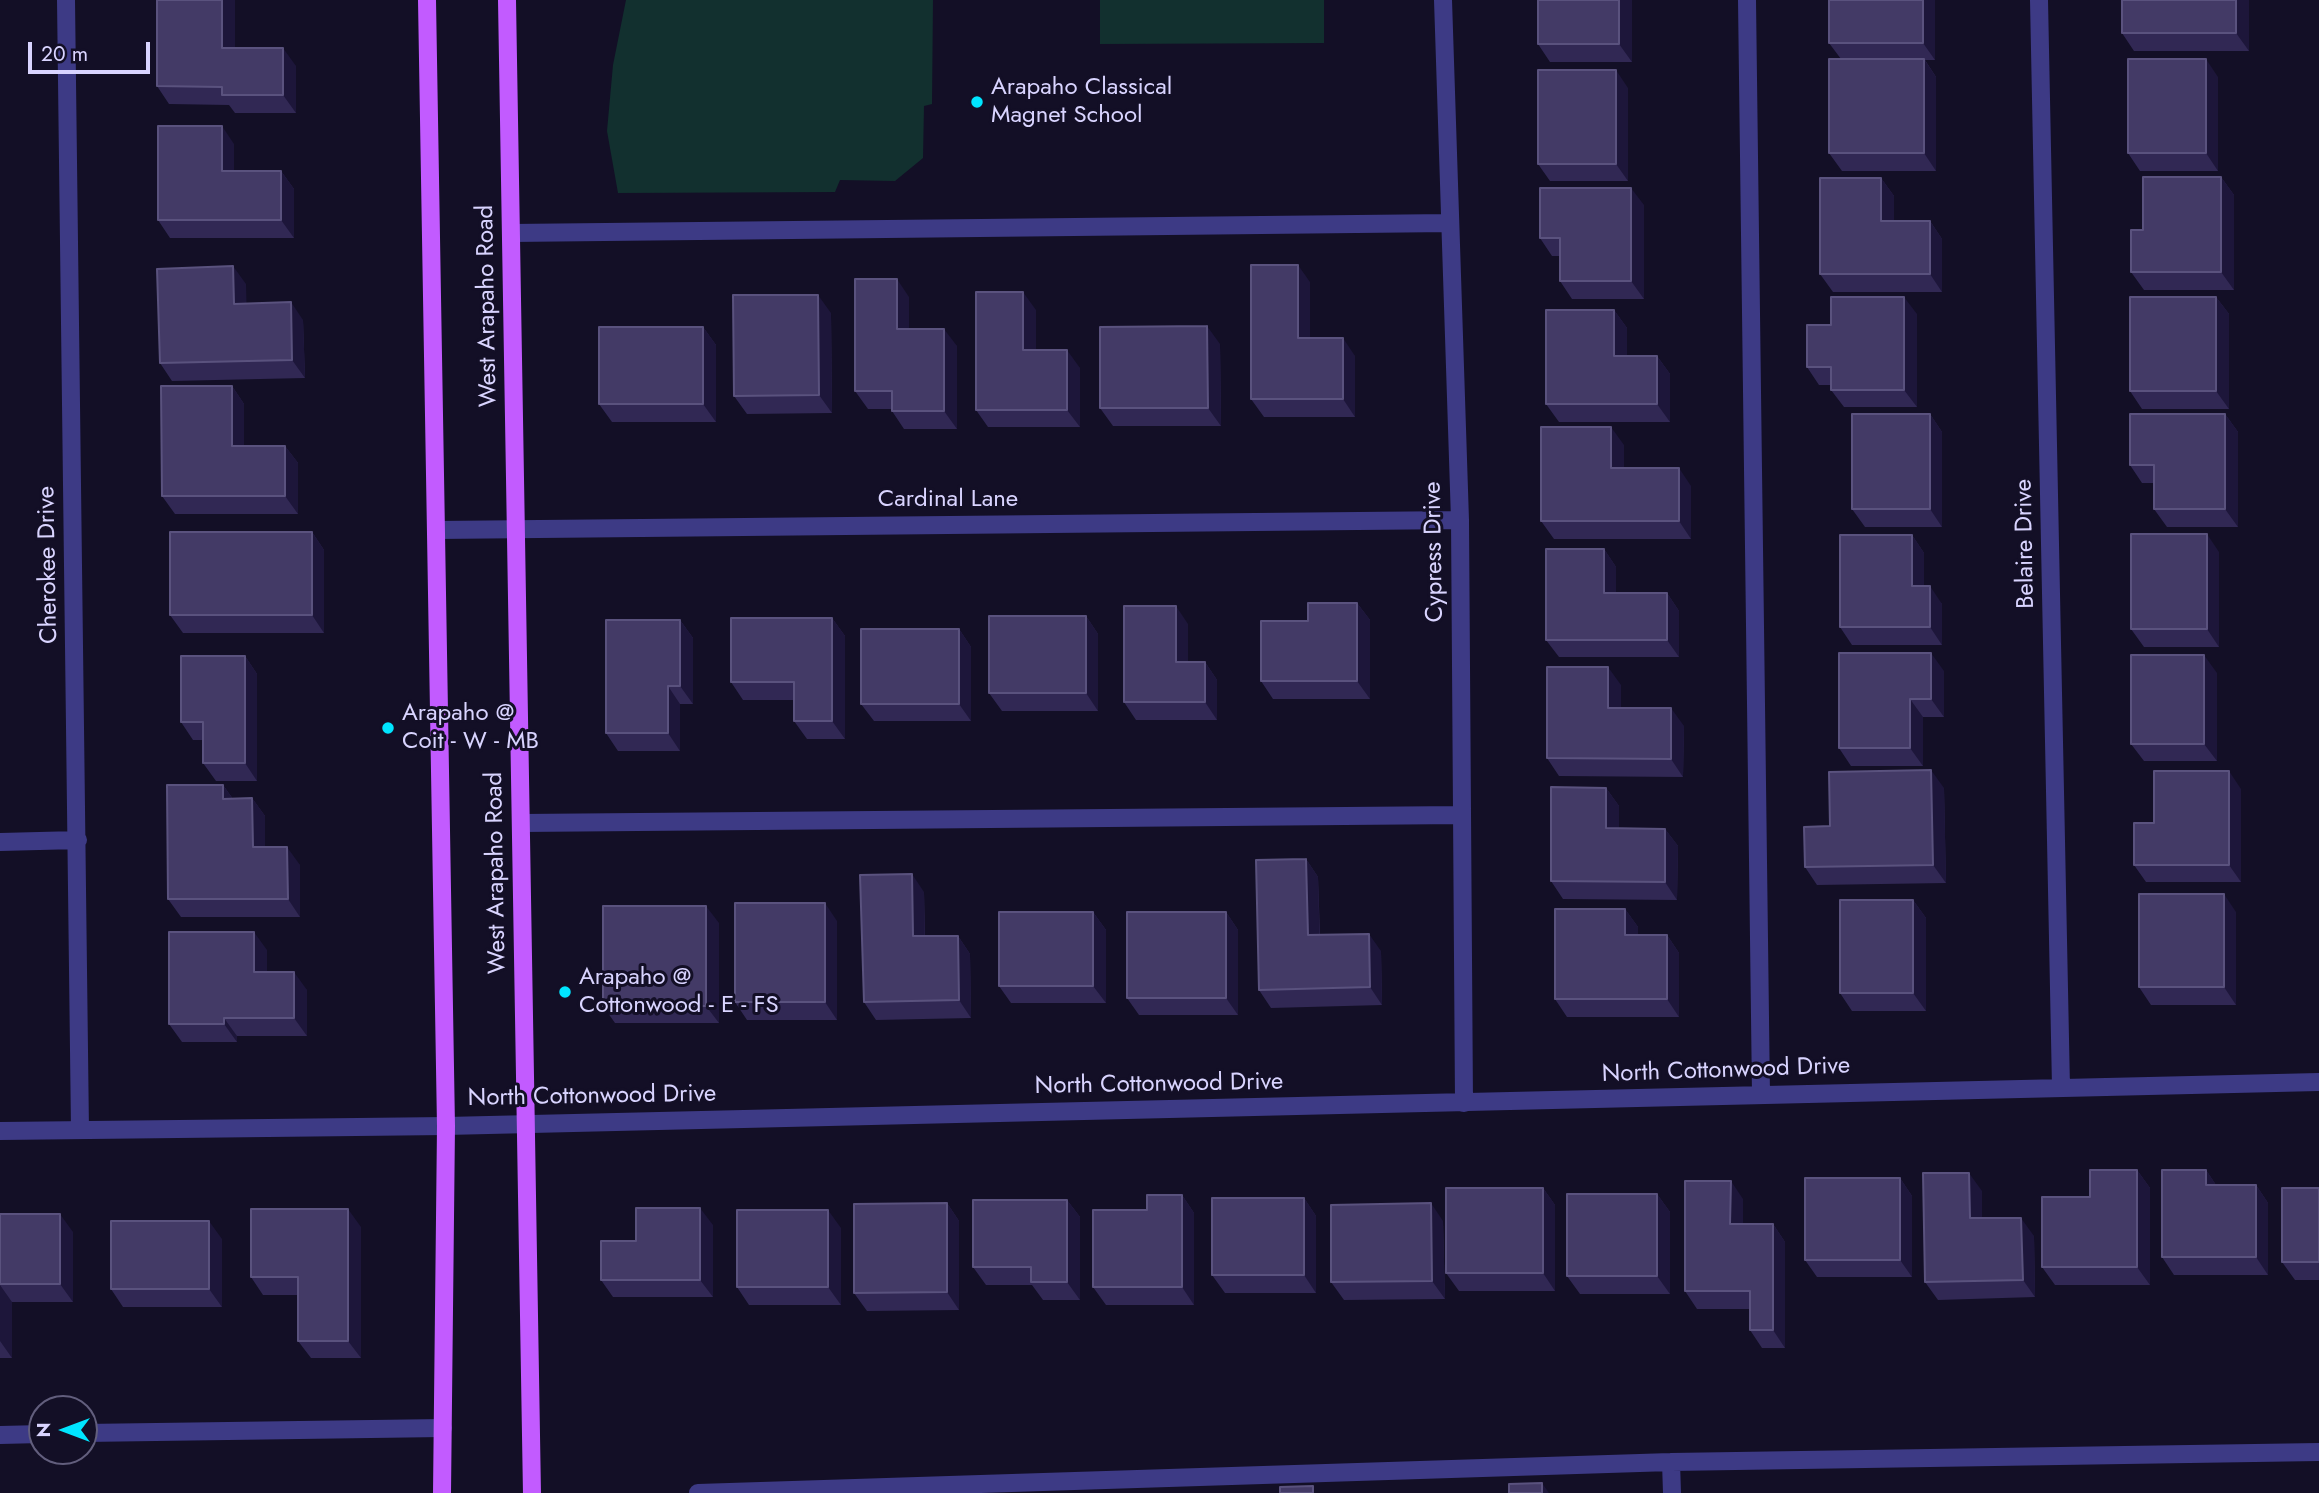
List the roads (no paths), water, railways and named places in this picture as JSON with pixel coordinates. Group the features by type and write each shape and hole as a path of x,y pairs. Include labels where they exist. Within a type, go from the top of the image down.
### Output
{"main road":[{"path":"427,0 446,1126 442,1493"},
{"name":"West Arapaho Road","path":"507,0 532,1493"}],"street":[{"name":"Cherokee Drive","path":"66,0 80,1130"},
{"name":"Cypress Drive","path":"1443,0 1460,520 1464,1103"},
{"path":"1747,0 1761,1094"},
{"name":"Belaire Drive","path":"2039,0 2061,1087"},
{"path":"511,233 1450,223"},
{"name":"Cardinal Lane","path":"437,530 1460,520"},
{"path":"520,823 1462,815"},
{"path":"0,842 78,840"},
{"name":"North Cottonwood Drive","path":"0,1131 446,1126 525,1122 2319,1082"},
{"path":"98,1433 443,1428"},
{"path":"0,1435 28,1434"},
{"path":"698,1493 1671,1462 2319,1451"},
{"path":"1671,1462 1672,1493"}],"place":[{"name":"Arapaho Classical Magnet School","path":"977,102"},
{"name":"Arapaho @ Coit - W - MB","path":"388,728"},
{"name":"Arapaho @ Cottonwood - E - FS","path":"565,992"}]}
